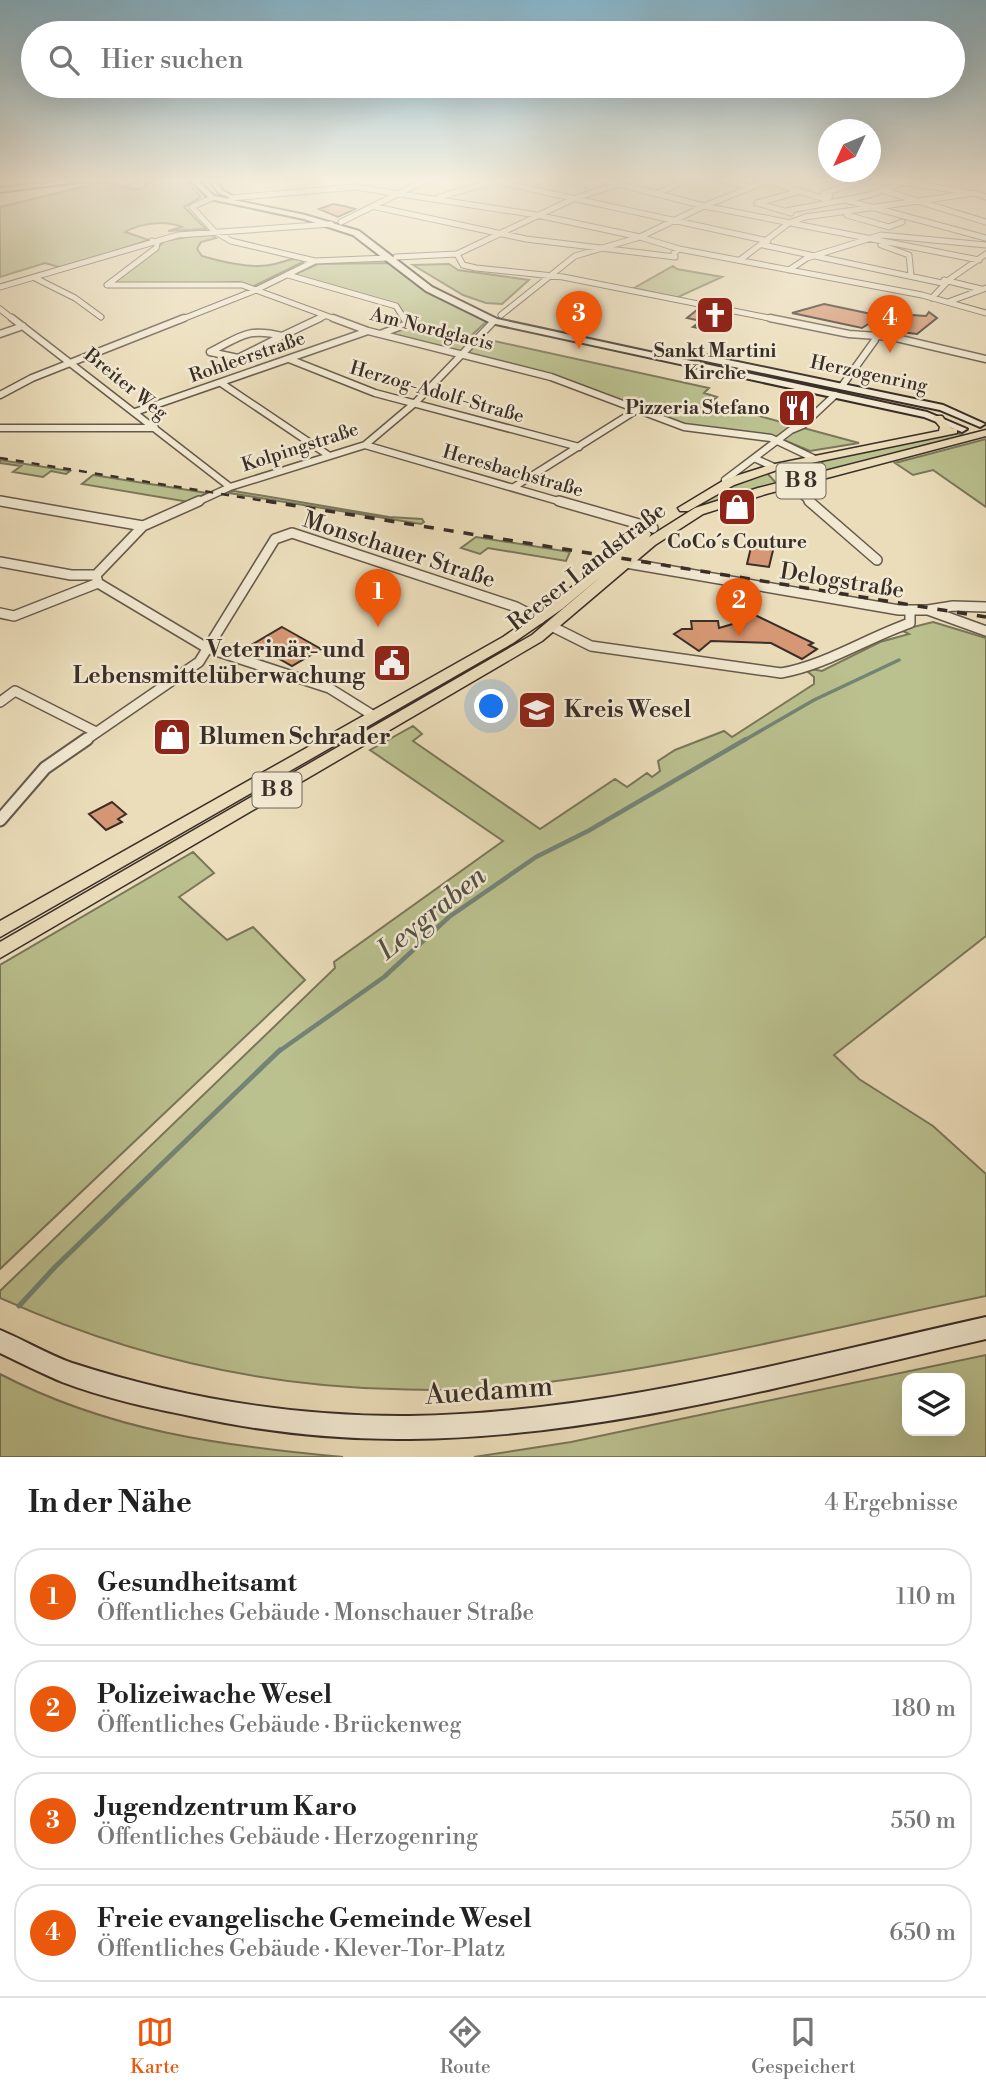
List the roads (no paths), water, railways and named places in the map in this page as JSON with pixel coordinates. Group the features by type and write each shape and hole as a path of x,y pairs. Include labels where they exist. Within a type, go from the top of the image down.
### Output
{"main road":[{"path":"374,247 395,260"},
{"path":"380,247 429,289 498,318"},
{"name":"Herzogenring","path":"498,318 943,408 983,430"},
{"name":"Herzogenring","path":"498,318 938,418 962,429"},
{"path":"835,395 842,386"},
{"path":"938,418 946,426 943,434"},
{"path":"962,429 983,430"},
{"name":"Reeser Landstraße","path":"0,930 374,716 546,623 610,560 653,528 730,482 774,467 813,458 962,429"},
{"name":"Reeser Landstraße","path":"0,951 546,623 667,529 699,511 983,430"},
{"path":"774,467 773,476 790,484"},
{"path":"610,560 626,563"},
{"name":"Auedamm","path":"0,1341 70,1373 160,1398 249,1415 351,1426 456,1426 565,1416 665,1398 986,1328"}],"street":[{"path":"0,287 136,247"},
{"name":"Am Nordglacis","path":"156,247 107,285 110,288 223,283 258,290 368,331 461,356 521,368 584,388 635,411 699,431 778,440 813,458"},
{"path":"250,247 316,261 457,257 477,247"},
{"path":"577,247 675,257 674,253 679,249"},
{"name":"Kolpingstraße","path":"97,579 143,526 230,487 365,444 412,404 498,318 548,275 575,256 604,247"},
{"path":"672,247 932,298 986,313"},
{"path":"740,260 759,247"},
{"path":"780,247 864,268 984,288"},
{"path":"789,270 814,256 841,247"},
{"path":"888,247 909,255 912,261 911,275"},
{"path":"914,247 979,260"},
{"path":"353,259 377,249"},
{"path":"932,298 943,281 986,254"},
{"path":"457,257 463,265 476,268 548,275 986,359"},
{"path":"327,261 395,260"},
{"path":"0,395 72,362 258,290 316,261"},
{"path":"288,275 396,306 407,324 379,334"},
{"path":"35,278 75,298 101,317"},
{"path":"947,302 984,288"},
{"name":"Breiter Weg","path":"0,309 72,362 230,487"},
{"path":"282,336 262,328 210,352 237,358 325,316"},
{"path":"0,334 23,326"},
{"name":"Rohleerstraße","path":"135,412 368,331"},
{"path":"842,386 875,341 874,336"},
{"path":"977,357 986,346"},
{"name":"Herzog-Adolf-Straße","path":"289,359 412,404 579,447"},
{"path":"220,383 328,454"},
{"path":"726,480 724,478 803,425 835,395"},
{"path":"514,487 635,411"},
{"path":"0,428 155,428"},
{"name":"Heresbachstraße","path":"365,444 653,528"},
{"path":"754,458 774,467"},
{"path":"790,484 877,560"},
{"path":"0,501 143,526"},
{"name":"Monschauer Straße","path":"207,648 275,539 285,534 305,538 516,607 591,646 781,673 802,669 872,636 909,623 910,612"},
{"path":"0,562 97,579 207,648 329,688 374,716"},
{"name":"Delogstraße","path":"626,563 910,612 953,606 986,607"},
{"path":"0,613 14,616 97,579"},
{"name":"Delogstraße","path":"928,610 986,631"},
{"path":"0,820 45,768 199,662 207,648"},
{"path":"0,702 15,691 96,732"}],"waterway":[{"name":"Leygraben","path":"743,741 814,700 899,660"},
{"name":"Leygraben","path":"278,1052 384,977 449,917 536,857 588,831 746,739"},
{"name":"Leygraben","path":"19,1306 55,1267 280,1050"}],"railway":[{"path":"0,458 277,503"},
{"path":"266,501 986,617"}],"place":[{"name":"Sankt Martini Kirche","path":"715,315"},
{"name":"Jugendzentrum Karo","path":"579,349"},
{"name":"Freie evangelische Gemeinde Wesel","path":"890,353"},
{"name":"Pizzeria Stefano","path":"797,408"},
{"name":"CoCo´s Couture","path":"737,507"},
{"name":"Gesundheitsamt","path":"378,627"},
{"name":"Polizeiwache Wesel","path":"739,636"},
{"name":"Veterinär- und Lebensmittelüberwachung","path":"392,663"},
{"name":"Kreis Wesel","path":"537,710"},
{"name":"Blumen Schrader","path":"172,737"}]}
